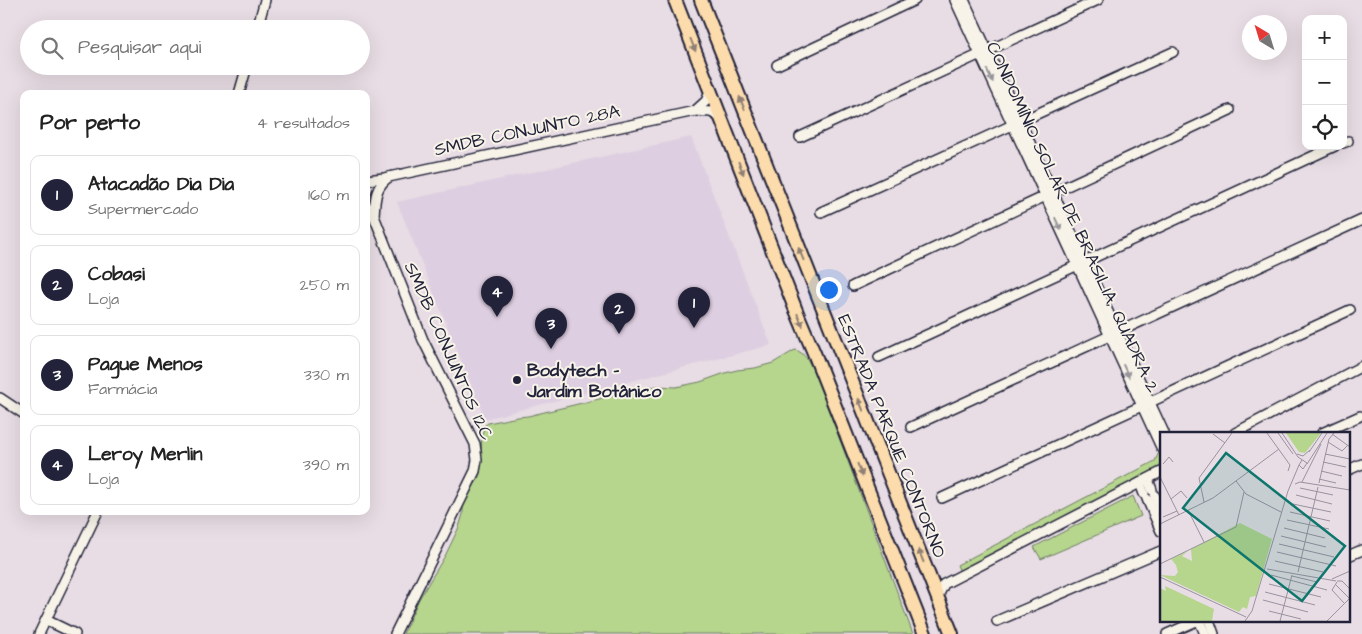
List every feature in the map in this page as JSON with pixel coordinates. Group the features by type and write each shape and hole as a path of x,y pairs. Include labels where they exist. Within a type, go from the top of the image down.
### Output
{"highway":[{"path":"675,0 925,634"},
{"name":"ESTRADA PARQUE CONTORNO","path":"701,0 952,634"}],"street":[{"path":"259,20 265,0"},
{"path":"777,64 915,0"},
{"name":"CONDOMÍNIO SOLAR DE BRASILIA, QUADRA 2","path":"955,0 984,53"},
{"name":"CONDOMÍNIO SOLAR DE BRASILIA, QUADRA 2","path":"964,0 984,53 1146,404 1160,444"},
{"path":"800,137 1098,0"},
{"path":"821,212 1172,52"},
{"path":"240,90 244,75"},
{"path":"695,111 706,101 711,90"},
{"path":"853,286 1230,110"},
{"path":"695,111 711,112 721,118"},
{"name":"SMDB CONJUNTO 28A","path":"370,179 695,111"},
{"path":"879,357 1327,150"},
{"name":"SMDB CONJUNTOS 12C","path":"374,216 377,191 381,184 392,176"},
{"name":"SMDB CONJUNTOS 12C","path":"370,210 374,216 423,340 475,444 477,460 475,471 461,501 395,634"},
{"path":"911,427 1362,220"},
{"path":"942,498 1350,310"},
{"path":"1237,432 1362,366"},
{"path":"0,398 20,411"},
{"name":"CONDOMÍNIO SOLAR DE BRASILIA, QUADRA 2","path":"1146,404 1163,432"},
{"path":"1324,432 1360,416"},
{"path":"1350,469 1362,464"},
{"path":"931,582 944,584 1160,473"},
{"path":"1144,481 1152,498 1160,527"},
{"path":"39,634 96,515"},
{"path":"1350,555 1362,550"},
{"path":"997,621 1160,551"},
{"path":"937,598 944,584"},
{"path":"46,620 75,634"},
{"path":"1167,634 1194,622"},
{"path":"1200,622 1205,634"},
{"path":"1209,622 1214,634"}],"shaded area":[{"path":"691,137 771,345 485,419 397,202"}],"green space":[{"path":"795,350 808,360 814,371 913,634 403,634 419,599 446,554 459,527 463,514 463,505 480,473 482,435 484,426 488,423 528,416 656,386 676,387 700,382 725,373 773,363"},
{"path":"1159,452 1160,467 960,572 957,565 1155,461"},
{"path":"1133,496 1141,516 1041,559 1034,547"}],"place":[{"name":"Leroy Merlin","path":"497,317"},
{"name":"Atacadão Dia Dia","path":"694,328"},
{"name":"Cobasi","path":"619,334"},
{"name":"Pague Menos","path":"551,349"},
{"name":"Bodytech - Jardim Botânico","path":"517,380"}]}
